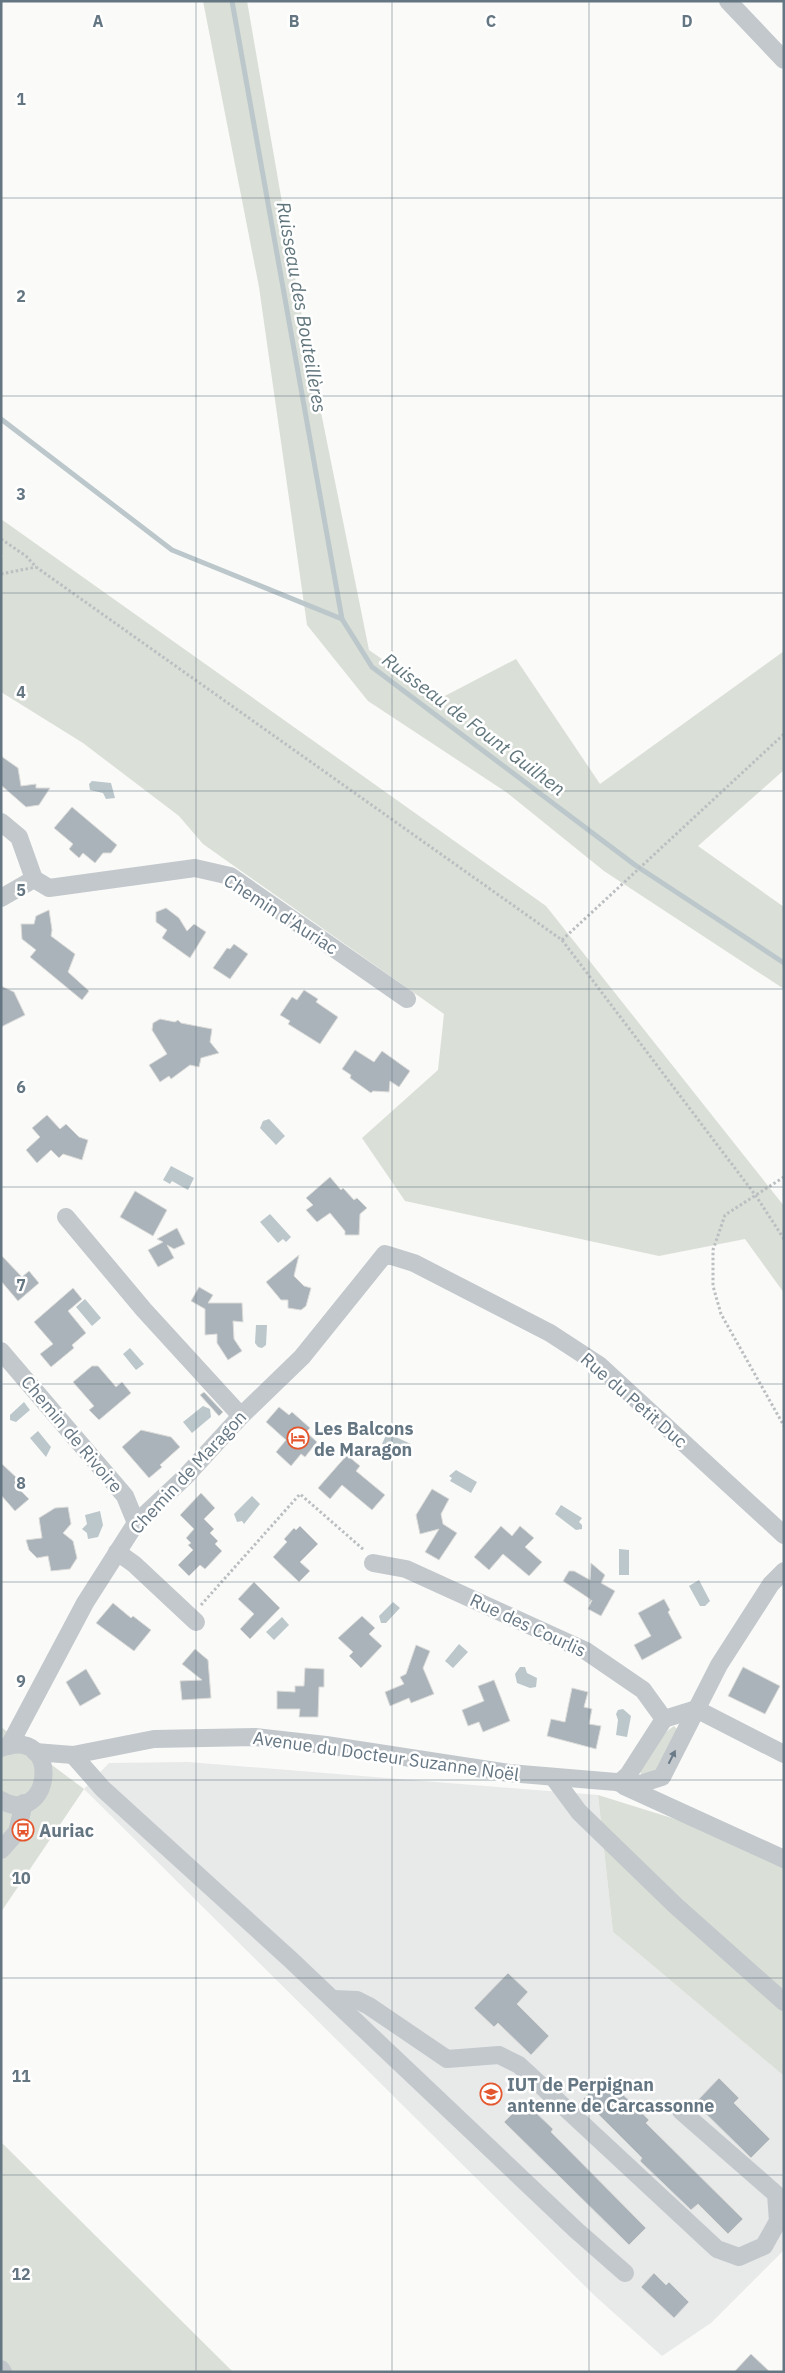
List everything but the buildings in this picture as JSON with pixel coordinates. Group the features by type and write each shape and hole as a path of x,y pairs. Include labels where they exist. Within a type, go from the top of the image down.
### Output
{"street":[{"path":"728,1 784,60"},
{"path":"1,822 19,837 34,879 1,898"},
{"name":"Chemin d'Auriac","path":"34,879 49,888 195,868 230,876 407,999"},
{"path":"66,1217 144,1310 241,1416"},
{"name":"Chemin de Maragon","path":"5,1747 25,1716 85,1603 136,1523 185,1478 241,1416 302,1357 385,1254"},
{"name":"Rue du Petit Duc","path":"385,1254 414,1262 550,1333 599,1365 784,1535"},
{"name":"Chemin de Rivoire","path":"1,1351 125,1496 136,1523"},
{"path":"117,1552 134,1564 193,1620"},
{"name":"Rue des Courlis","path":"373,1563 406,1569 586,1651 643,1690 664,1719"},
{"name":"Avenue du Docteur Suzanne Noël","path":"5,1747 19,1745 32,1750 69,1754 154,1738 255,1738 326,1745 509,1773 640,1784 662,1777 719,1665 771,1584 784,1571"},
{"path":"784,1754 696,1709 664,1719 628,1775 619,1783 784,1859"},
{"path":"25,1716 32,1750 41,1758 45,1776"},
{"path":"1,1800 14,1804 24,1803 39,1792 45,1776 69,1754 103,1789 332,2000 569,2224 625,2272"},
{"path":"554,1778 586,1818 676,1906 784,2002"},
{"path":"1,1850 17,1832 24,1803"},
{"path":"332,2000 357,2000 369,2006 447,2059 499,2055 519,2065 717,2249 740,2257 764,2246 778,2222 776,2194 681,2111"}],"path":[{"path":"1,539 26,556 36,567 562,940 756,1196 784,1239"},
{"path":"1,574 36,567"},
{"path":"562,940 784,734"},
{"path":"784,1177 725,1215 713,1250 713,1286 721,1314 784,1426"},
{"path":"193,1620 300,1494 360,1546 373,1563"}],"shaded area":[{"path":"203,1 247,1 303,323 369,650 439,699 516,659 600,784 784,651 784,770 698,846 784,907 784,989 604,871 506,792 368,701 307,625 259,287"},
{"path":"1,519 546,906 784,1206 784,1293 745,1239 659,1256 405,1201 362,1138 438,1070 444,1014 203,844 179,816 83,743 1,692 1,558 3,556 1,554"},
{"path":"92,781 111,783 115,798 106,799 103,793 90,790 89,784"},
{"path":"269,1119 285,1136 276,1145 260,1128 263,1121"},
{"path":"171,1166 194,1178 188,1190 172,1181 170,1184 163,1180"},
{"path":"270,1214 291,1237 286,1242 283,1239 278,1243 260,1222"},
{"path":"85,1299 101,1318 92,1326 76,1307"},
{"path":"256,1325 267,1325 266,1345 262,1348 258,1347 255,1343"},
{"path":"130,1348 144,1364 136,1370 123,1354"},
{"path":"24,1402 30,1410 16,1422 10,1420 10,1415"},
{"path":"203,1406 210,1409 211,1417 192,1433 183,1422"},
{"path":"38,1431 51,1447 46,1457 30,1438"},
{"path":"387,1433 411,1444 405,1455 382,1444"},
{"path":"456,1470 477,1482 471,1493 450,1481 452,1478 449,1476"},
{"path":"252,1496 260,1504 244,1524 242,1521 237,1522 234,1514"},
{"path":"561,1505 582,1518 579,1522 582,1525 582,1529 576,1530 555,1514"},
{"path":"100,1511 103,1525 98,1537 88,1539 87,1533 82,1529 87,1524 85,1515"},
{"path":"619,1549 629,1550 629,1575 619,1575"},
{"path":"699,1580 710,1601 705,1606 700,1606 689,1586"},
{"path":"393,1602 400,1608 386,1623 381,1623 379,1616"},
{"path":"282,1617 289,1625 274,1640 266,1632"},
{"path":"459,1644 468,1652 453,1668 445,1661"},
{"path":"520,1667 525,1667 527,1673 537,1678 536,1687 530,1688 517,1683 515,1674"},
{"path":"623,1709 631,1716 627,1737 616,1735 618,1720 616,1714 618,1710"},
{"path":"674,1726 678,1730 660,1771 642,1775 640,1772 659,1737"},
{"path":"1,1727 84,1789 1,1912"},
{"path":"188,1762 598,1795 613,1932 784,2076 784,2250 711,2323 662,2356 595,2296 84,1789 109,1763"},
{"path":"598,1795 784,1853 784,2076 613,1932"},
{"path":"1,2142 226,2365 233,2372 1,2372"}],"waterway":[{"name":"Ruisseau des Bouteillères","path":"232,1 342,619"},
{"name":"Ruisseau de Fount Guilhen","path":"1,419 172,550 342,619 372,667 635,865 784,963"}],"place":[{"name":"Les Balcons de Maragon","path":"298,1438"},
{"name":"Auriac","path":"23,1830"},
{"name":"IUT de Perpignan antenne de Carcassonne","path":"491,2094"}]}
